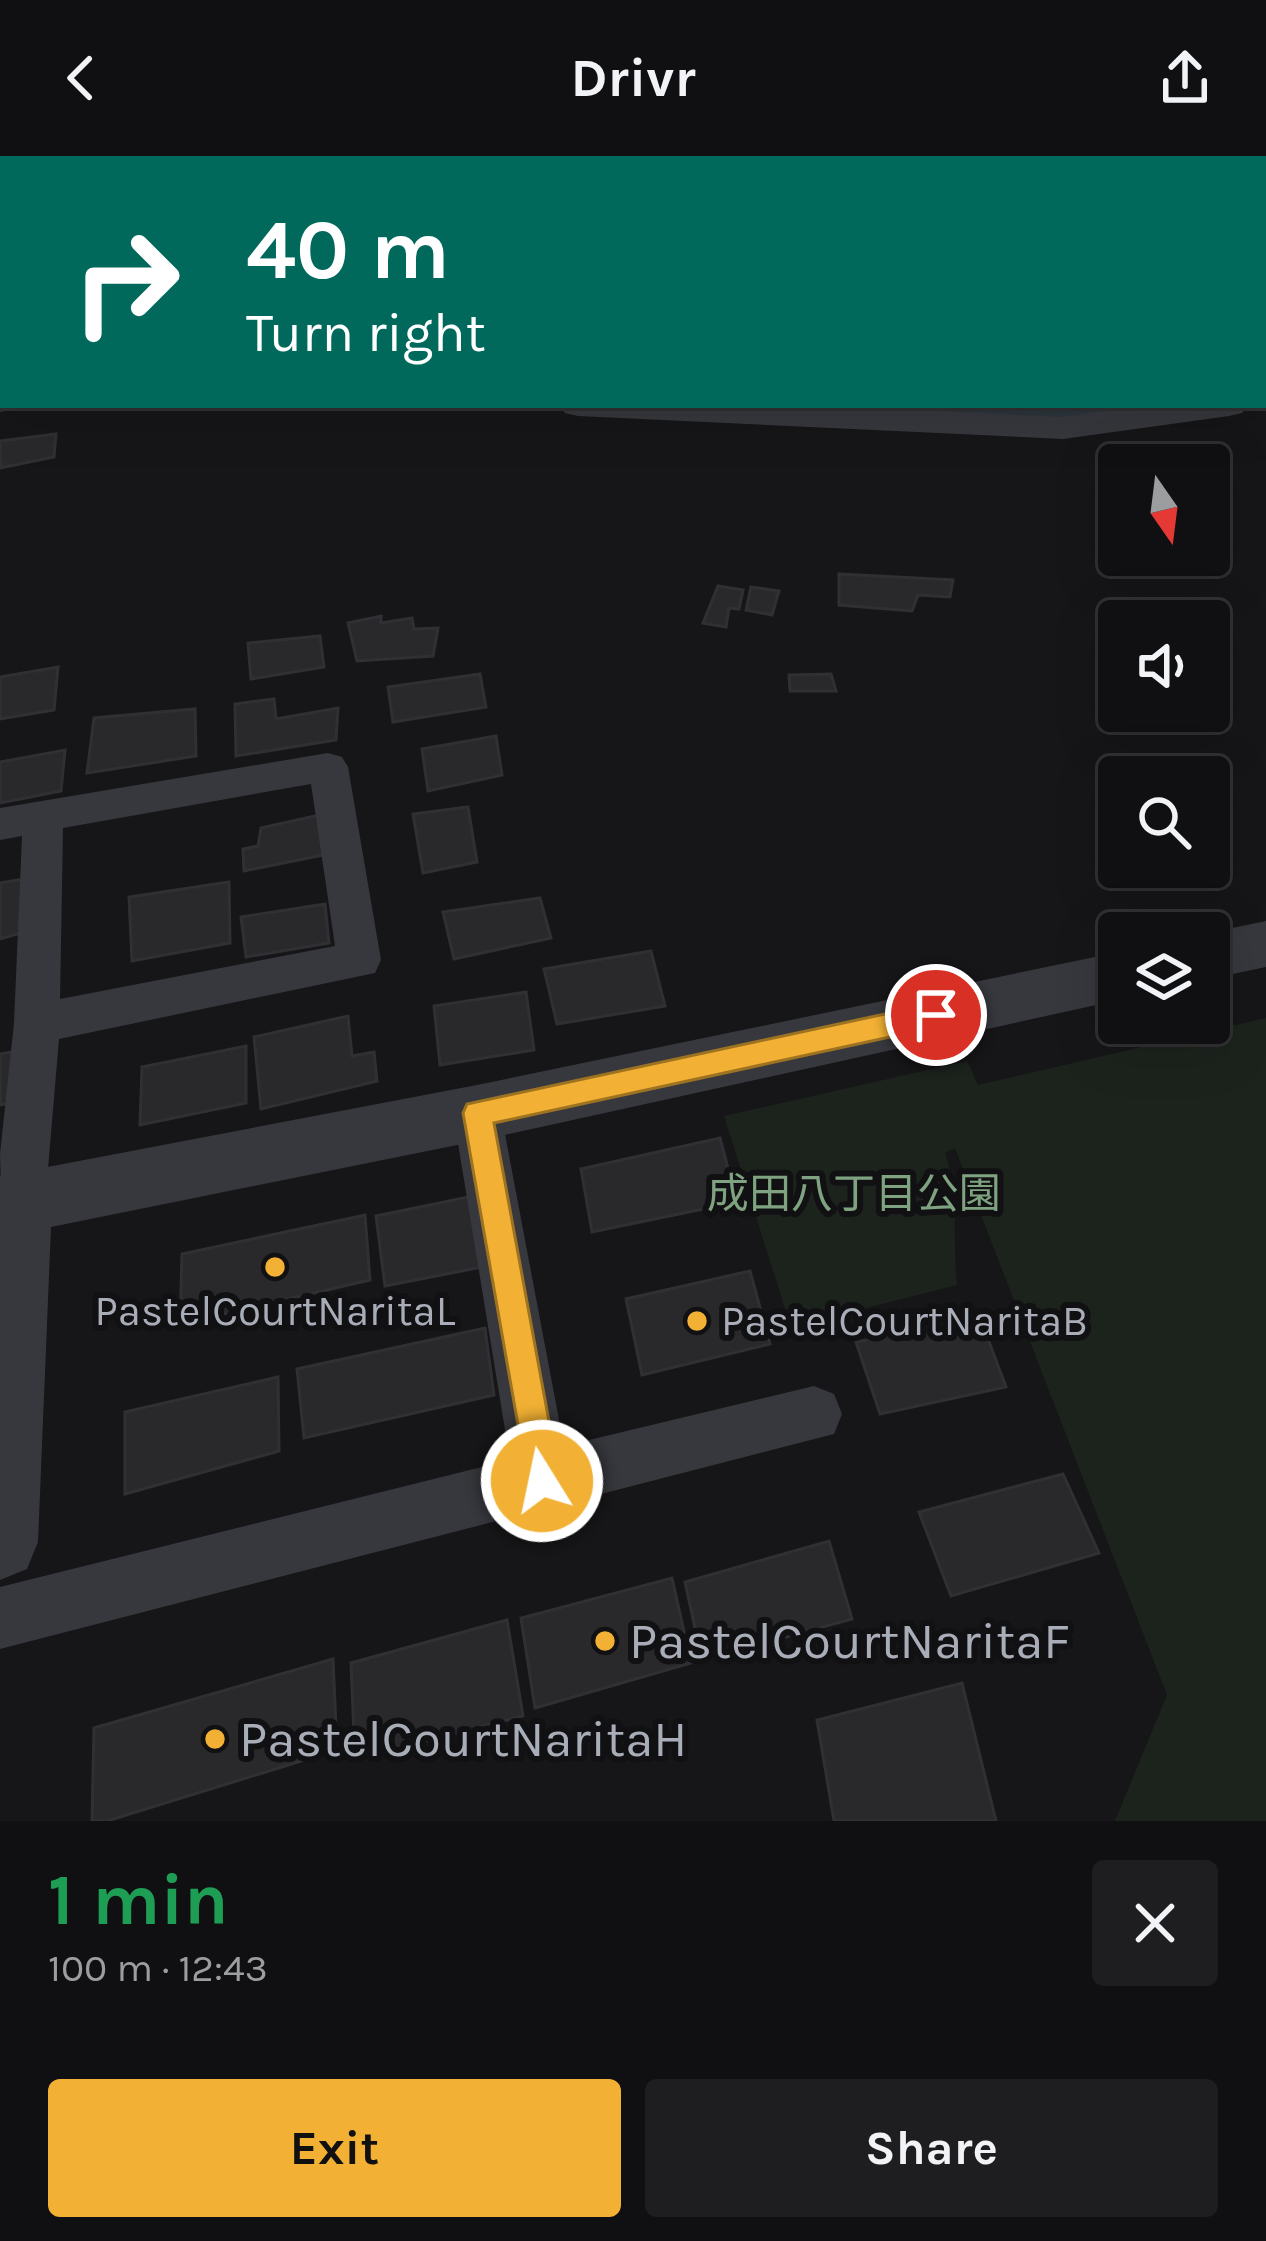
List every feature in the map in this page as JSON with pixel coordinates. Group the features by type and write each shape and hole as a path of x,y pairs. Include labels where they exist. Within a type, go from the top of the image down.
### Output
{"street":[{"path":"641,408 1063,428 1207,408"},
{"path":"0,1542 10,1206 37,1023 21,820 328,767 359,960 37,1023"},
{"path":"1230,952 1266,944"},
{"path":"10,1206 477,1113 1098,980"},
{"path":"477,1113 542,1481"},
{"path":"0,1618 814,1414"}],"green space":[{"name":"成田八丁目公園","path":"1266,1018 1266,1821 1115,1821 1167,1695 955,1148 945,1153 954,1201 957,1285 791,1327 724,1116 967,1061 978,1085 1154,1044 1230,1044 1230,1026"}],"building":[{"path":"56,434 54,457 0,468 0,441"},
{"path":"839,574 953,580 950,597 918,595 912,611 839,605"},
{"path":"718,586 743,590 739,609 729,608 726,627 703,623"},
{"path":"751,587 779,591 772,615 746,610"},
{"path":"381,616 381,623 412,618 414,629 438,628 433,656 357,661 348,623"},
{"path":"320,636 324,667 251,679 248,643"},
{"path":"58,667 54,710 0,719 0,677"},
{"path":"480,674 486,707 393,722 388,687"},
{"path":"831,674 836,691 790,691 789,675"},
{"path":"274,699 276,719 338,708 336,740 236,756 235,704"},
{"path":"195,709 196,756 87,773 94,718"},
{"path":"496,736 502,775 428,791 422,749"},
{"path":"65,750 61,791 0,803 0,762"},
{"path":"468,807 477,862 423,873 413,814"},
{"path":"319,815 323,855 244,871 243,849 258,846 261,828"},
{"path":"29,878 24,932 0,939 0,883"},
{"path":"229,882 230,943 132,961 129,897"},
{"path":"540,898 551,938 454,959 443,912"},
{"path":"325,904 329,943 246,957 241,917"},
{"path":"651,951 665,1006 557,1024 544,969"},
{"path":"526,992 534,1050 440,1065 434,1006"},
{"path":"348,1016 352,1056 374,1052 377,1081 261,1109 254,1037"},
{"path":"246,1046 246,1103 140,1125 142,1067"},
{"path":"23,1050 15,1103 0,1105 0,1054"},
{"path":"720,1138 737,1202 592,1232 581,1169"},
{"path":"473,1196 482,1267 385,1286 376,1216"},
{"name":"PastelCourtNaritaL","path":"365,1215 370,1280 180,1324 182,1254"},
{"name":"PastelCourtNaritaB","path":"750,1271 770,1344 642,1375 626,1299"},
{"path":"979,1315 1006,1387 880,1414 856,1342"},
{"path":"485,1328 494,1395 304,1438 297,1369"},
{"path":"278,1377 279,1451 125,1494 125,1412"},
{"path":"1063,1474 1099,1553 951,1596 919,1512"},
{"path":"829,1541 852,1619 702,1660 685,1582"},
{"name":"PastelCourtNaritaF","path":"672,1578 691,1663 535,1708 521,1618"},
{"path":"507,1620 523,1716 355,1759 351,1663"},
{"name":"PastelCourtNaritaH","path":"333,1659 337,1750 107,1821 92,1821 94,1728"},
{"path":"962,1683 996,1821 834,1821 817,1720"}],"waterway":[{"path":"1012,408 1099,408"}],"place":[{"name":"PastelCourtNaritaL","path":"275,1267"},
{"name":"PastelCourtNaritaB","path":"697,1321"},
{"name":"PastelCourtNaritaF","path":"605,1641"},
{"name":"PastelCourtNaritaH","path":"215,1739"}],"route":[{"path":"542,1481 477,1113 936,1015"}]}
